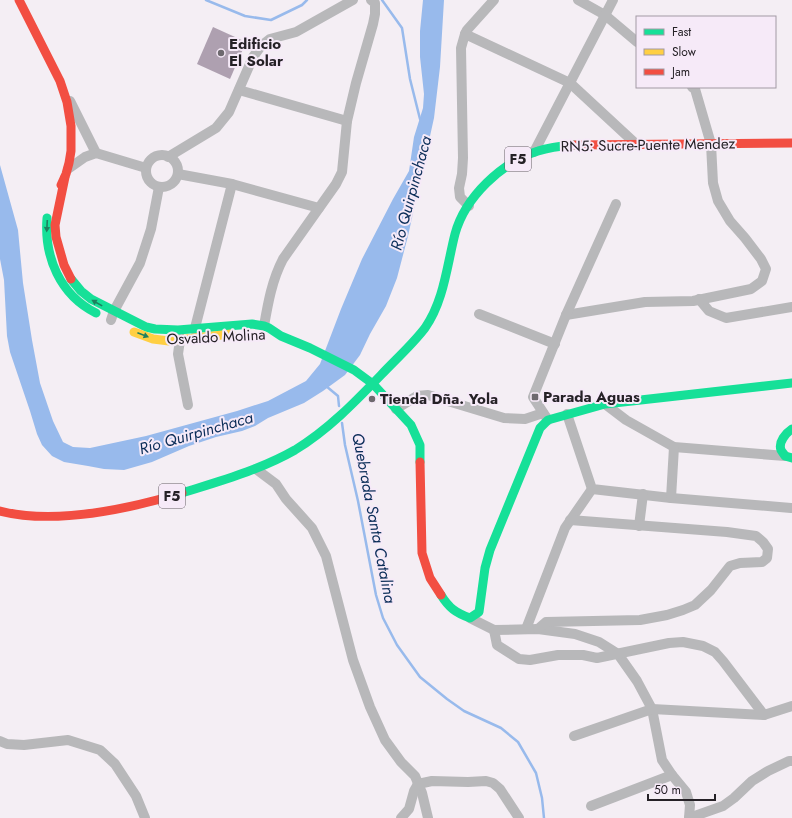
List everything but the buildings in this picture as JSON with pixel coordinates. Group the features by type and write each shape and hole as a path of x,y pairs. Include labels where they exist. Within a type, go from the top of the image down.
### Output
{"main road":[{"name":"Osvaldo Molina","path":"19,0 64,90 70,118 72,151 67,173 55,196 48,215 47,238 51,258 59,278 71,295 85,307 112,316 124,327 153,339 169,341 180,335 198,338 253,332 269,333 281,336"},
{"name":"RN5: Sucre-Puente Mendez","path":"0,511 12,515 46,517 85,514 141,504 188,492 256,469 305,443 330,425 373,384 426,326 442,291 458,226 468,206 485,183 500,171 519,159 534,152 551,147 578,145 792,144"},
{"path":"112,316 146,327 180,335 195,328 252,324 264,326 281,336 310,348 354,370 373,384 411,426 420,445 422,553 430,578 446,604 458,614 470,618 479,612 485,568 490,550 545,417 567,414 605,404 792,383"},
{"path":"788,457 781,449 782,442 787,432 792,429"}],"street":[{"path":"168,157 216,128 229,112 253,58 261,46 270,39 296,32 353,0"},
{"path":"264,326 269,298 278,268 336,184 342,172 347,121 375,14 375,3 371,0"},
{"path":"468,206 460,197 459,188 463,158 461,48 467,30 494,0"},
{"path":"578,0 605,15 636,41"},
{"path":"534,152 613,0"},
{"path":"465,34 570,83 638,144"},
{"path":"566,315 645,302 693,301 751,289 762,281 766,269 761,259 730,222 718,201 713,183 711,144 694,88"},
{"path":"64,90 96,153"},
{"path":"239,90 347,121"},
{"path":"67,173 85,157 96,153 146,168"},
{"path":"164,155 168,157 176,164 178,174 173,183 164,187 155,186 147,178 146,168 150,160 154,157 164,155"},
{"path":"178,174 232,184 319,208"},
{"path":"198,338 195,328 232,184"},
{"path":"112,316 140,263 151,229 160,187"},
{"path":"396,409 416,396 428,394 504,418 525,419 545,417 533,397 566,315 616,204"},
{"path":"699,299 709,311 726,318 792,307"},
{"path":"479,314 555,344"},
{"path":"180,335 178,354 188,405"},
{"path":"605,404 626,420 674,447 788,457"},
{"path":"567,414 592,488"},
{"path":"671,498 674,447"},
{"path":"256,469 276,484 286,499 312,528 326,556 353,660 370,707 385,740 401,762 415,776 422,793 426,815 428,818"},
{"path":"592,488 671,498 791,508"},
{"path":"526,629 564,528 592,488"},
{"path":"639,526 643,494"},
{"path":"538,629 546,622 640,620 673,614 695,605 711,590 730,566 740,563 762,562 767,558 768,549 756,536 727,532 570,520"},
{"path":"470,618 494,630 538,629 575,634 599,642 618,654 637,681 652,710 662,760 686,792 690,805 689,818 723,806 768,771 792,760"},
{"path":"494,630 497,645 519,659 530,660 558,655 583,655 597,658 669,643 683,642 703,646 715,652 764,714"},
{"path":"574,736 652,710 764,714 792,706"},
{"path":"0,741 7,744 24,745 68,740 100,750 115,764 128,783 136,796 145,818"},
{"path":"591,806 672,775"},
{"path":"401,818 409,809 414,791 418,784 432,781 486,781 493,783 500,789 519,818"}],"water":[{"name":"Río Quirpinchaca","path":"423,0 444,0 440,67 434,118 408,236 397,278 386,306 360,355 345,375 304,403 268,418 255,426 189,446 152,462 124,470 104,469 64,462 52,456 42,445 37,434 10,352 7,336 4,280 0,259 0,165 18,230 23,283 40,383 53,421 63,442 73,447 90,448 146,436 268,401 306,381 320,364 362,259 409,171 414,137 423,108 424,94 420,57 420,31"}],"waterway":[{"path":"206,0 245,16 271,20 302,5 307,0"},
{"path":"382,0 402,28 410,79 420,119"},
{"name":"Quebrada Santa Catalina","path":"326,386 338,396 339,406"},
{"name":"Quebrada Santa Catalina","path":"342,423 345,445 358,501 376,595 383,618 397,645 420,677 464,711 501,728 518,742 536,773 542,798 544,818"}],"traffic: fast":[{"path":"182,493 240,474 282,457 319,434 341,415 404,352 425,328 441,295 455,234 460,220 476,194 499,172 511,163 538,151 560,146 574,145"},
{"path":"47,218 48,247 57,273 73,296 83,305 96,313"},
{"path":"71,279 81,291 91,299 146,327 178,330 252,324 264,326 281,336 310,348 354,370 373,384 411,425 420,445 420,462"},
{"path":"441,595 450,607 465,616 470,618 479,612 485,568 490,550 540,428 548,420 605,404 792,383"},
{"path":"792,429 783,438 780,447 785,456 792,458"}],"traffic: slow":[{"path":"134,332 153,339 169,341 231,334"}],"traffic: jam":[{"path":"19,0 60,81 67,102 71,126 71,151 66,174 61,185"},
{"path":"574,145 792,143"},
{"path":"65,177 55,225 56,237 64,265 71,279"},
{"path":"420,462 422,553 430,578 441,595"},
{"path":"0,511 21,515 68,516 139,505 182,493"}],"place":[{"name":"Edificio El Solar","path":"221,53"},
{"name":"Parada Aguas","path":"535,397"},
{"name":"Tienda Dña. Yola","path":"372,399"}]}
